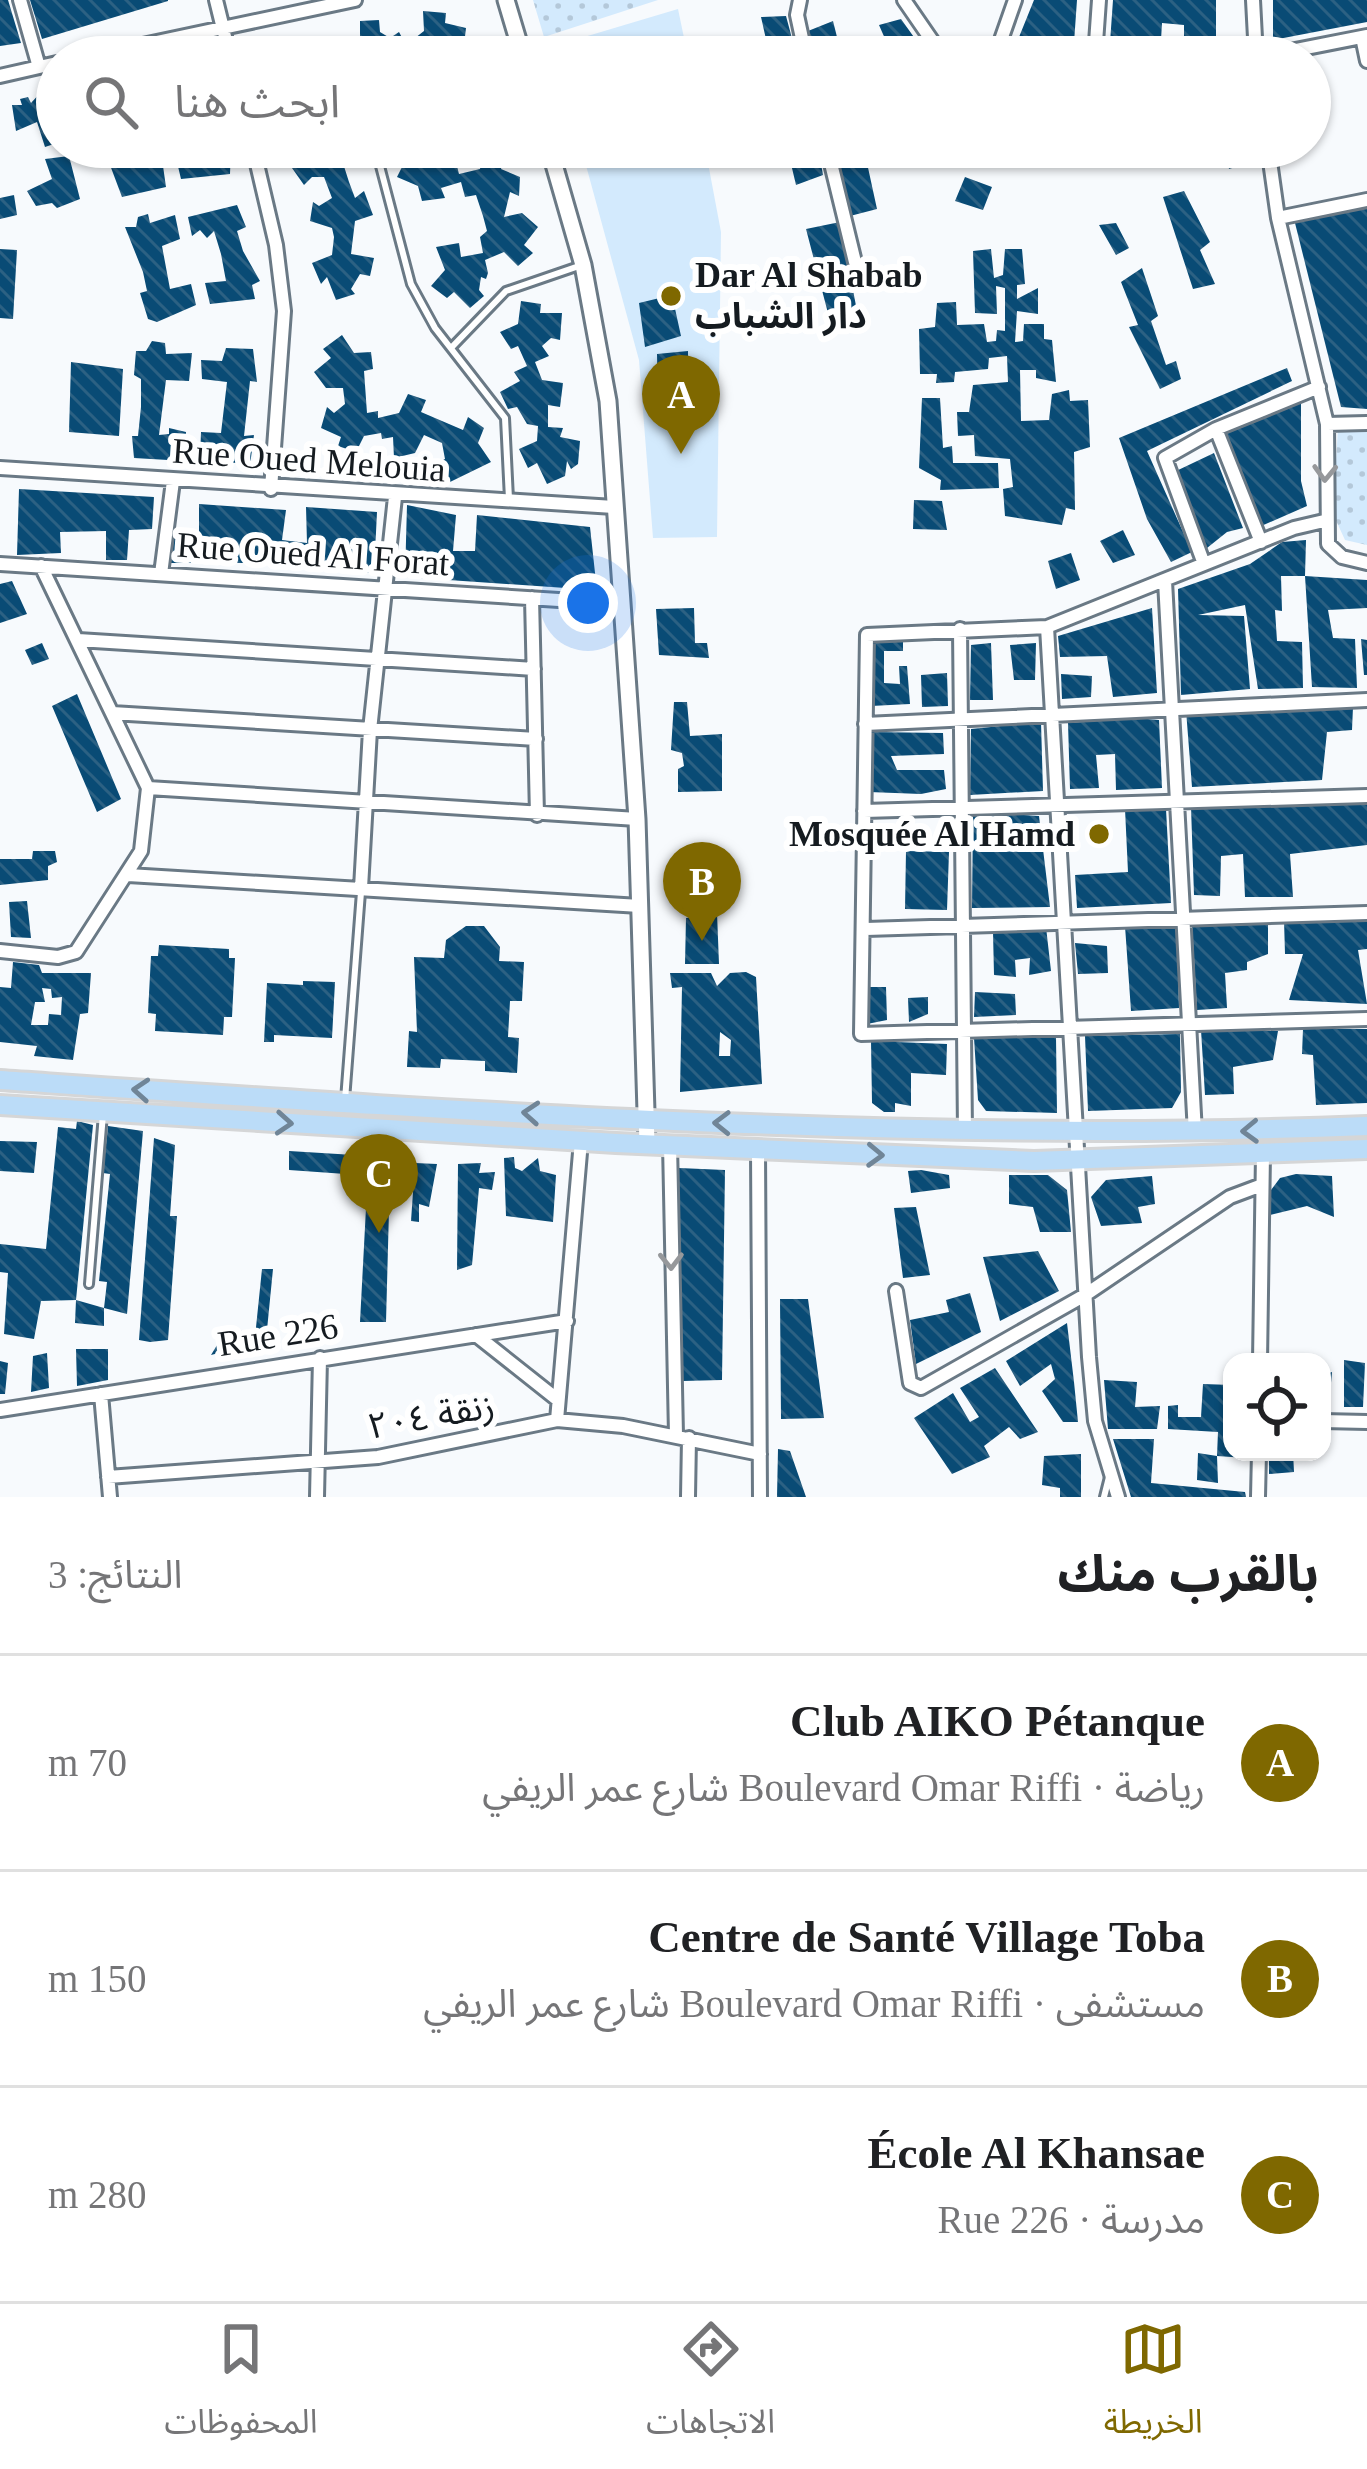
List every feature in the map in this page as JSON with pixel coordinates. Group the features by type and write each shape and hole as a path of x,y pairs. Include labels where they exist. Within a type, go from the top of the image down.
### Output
{"main road":[{"path":"0,1081 345,1103 964,1132 1075,1135 1367,1126"},
{"path":"0,1106 581,1141 1075,1162 1367,1150"}],"street":[{"path":"20,0 36,60"},
{"path":"216,0 225,36"},
{"path":"189,36 302,6 355,0"},
{"path":"506,0 517,36"},
{"path":"800,0 797,15 802,36"},
{"path":"904,0 928,36"},
{"path":"1002,36 1015,0"},
{"path":"1096,36 1099,0"},
{"path":"1253,0 1256,36"},
{"path":"1331,43 1365,36 1367,61"},
{"path":"0,76 36,67"},
{"path":"258,168 276,245 284,311 271,489"},
{"path":"555,168 583,266 605,375 637,819 647,1144"},
{"path":"832,168 855,262"},
{"path":"1271,168 1278,218 1327,424 1324,521 1334,551 1367,563"},
{"path":"1278,218 1367,200"},
{"path":"1204,564 1165,458 1216,429 1319,386"},
{"path":"1327,424 1367,423"},
{"path":"1216,429 1261,542"},
{"name":"Rue Oued Melouia","path":"0,468 395,497 614,507"},
{"path":"161,574 173,482"},
{"path":"361,888 370,730 395,497"},
{"path":"1324,521 1047,627 867,635 866,929 860,941 860,1034 1367,1019"},
{"name":"Rue Oued Al Forat","path":"0,564 621,604"},
{"path":"0,951 58,957 76,952 128,875 147,831 148,788 41,566"},
{"path":"1165,581 1195,1133"},
{"path":"532,598 537,815"},
{"path":"1047,627 1075,1162 1095,1421 1118,1497"},
{"path":"960,629 964,1132"},
{"path":"78,640 534,669"},
{"path":"865,724 1367,700"},
{"path":"112,713 536,739"},
{"path":"148,788 637,819"},
{"path":"863,811 1367,796"},
{"path":"128,875 640,906"},
{"path":"866,929 1367,913"},
{"path":"557,1420 581,1141"},
{"path":"670,1144 687,1496"},
{"path":"758,1150 760,1497"},
{"path":"1260,1353 1263,1154"},
{"path":"896,1291 914,1389 1085,1295 1230,1197 1262,1185"},
{"name":"Rue 226","path":"0,1410 566,1321"},
{"path":"476,1335 558,1400"},
{"path":"317,1497 320,1358"},
{"path":"100,1394 109,1497"},
{"name":"زنقة ٢٠٤","path":"108,1477 317,1463 484,1439 557,1420 683,1437 760,1454"},
{"path":"1331,1421 1367,1422"},
{"path":"1258,1497 1259,1461"}],"lane":[{"path":"381,168 411,284 505,418 508,503"},
{"path":"452,348 506,291 534,277 583,266"},
{"path":"345,1103 361,888"},
{"path":"89,1284 103,1112"},
{"path":"1104,1497 1109,1475"}],"shaded area":[{"path":"533,0 658,0 547,36"},
{"path":"678,9 684,36 588,36"},
{"name":"Dar Al Shabab دار الشباب","path":"587,168 709,168 721,232 717,537 653,538 639,360"},
{"path":"1367,426 1367,545 1345,540 1333,514 1338,427"}],"building":[{"path":"0,0 8,0 21,43 0,46"},
{"path":"30,0 168,0 52,36 41,36"},
{"path":"1034,0 1077,0 1074,36 1019,36"},
{"path":"1113,0 1216,0 1216,36 1184,36 1184,25 1162,23 1161,36 1110,36"},
{"path":"1273,0 1367,0 1367,22 1273,36"},
{"path":"423,11 446,13 445,23 466,28 465,36 418,36 424,31"},
{"path":"786,16 791,36 765,36 761,17"},
{"path":"901,19 913,36 884,36 879,25"},
{"path":"379,20 380,32 387,36 360,36 360,21"},
{"path":"833,21 837,36 809,36 808,31"},
{"path":"28,97 31,103 36,98 36,122 16,131 12,105 22,105 20,99"},
{"path":"48,168 72,168 80,199 57,208 52,203 36,206 27,191 52,179"},
{"path":"111,168 163,168 166,187 122,197"},
{"path":"178,168 230,168 230,174 181,179"},
{"path":"292,168 345,168 355,198 364,191 373,215 355,221 351,254 374,258 370,276 360,274 351,289 355,294 336,300 327,277 321,284 312,263 332,255 334,237 332,228 310,221 313,202 319,206 332,198 324,177 312,177 304,185"},
{"path":"402,168 458,168 459,174 501,168 520,177 519,196 510,192 504,217 522,213 538,227 524,245 533,253 518,266 504,252 485,260 488,273 486,279 481,277 479,290 484,296 470,308 454,292 447,298 431,286 445,270 436,247 459,243 461,257 483,253 480,237 487,231 476,195 465,197 461,182 441,188 445,198 422,201 418,186 397,177"},
{"path":"792,168 822,168 823,175 796,185"},
{"path":"840,168 868,168 877,209 850,216"},
{"path":"965,177 992,187 983,210 955,201"},
{"path":"1184,191 1210,242 1200,250 1215,284 1193,289 1163,197"},
{"path":"14,195 17,215 0,219 0,198"},
{"path":"237,205 246,227 237,231 243,251 260,281 252,285 255,299 210,304 205,283 226,281 221,254 214,231 207,238 200,230 192,236 188,217"},
{"path":"1367,207 1367,409 1341,407 1295,223"},
{"path":"148,214 150,223 175,215 180,239 162,246 170,289 191,284 196,305 157,322 148,319 140,293 147,291 143,272 125,227 136,227 138,217"},
{"path":"840,222 857,311 829,317 806,229"},
{"path":"1116,223 1129,248 1116,255 1099,225"},
{"path":"0,249 17,250 13,319 0,318"},
{"path":"991,249 994,278 1003,275 1005,249 1022,249 1025,284 1017,285 1017,299 1038,288 1038,314 1017,311 1015,342 1023,341 1024,324 1044,324 1044,339 1052,340 1056,382 1036,378 1036,370 1020,370 1021,421 1049,420 1052,394 1069,390 1070,401 1088,400 1090,447 1074,452 1075,510 1066,508 1062,525 1005,516 1003,489 1013,487 1010,459 975,456 974,435 958,436 957,412 969,412 973,385 1008,382 1007,356 989,358 988,369 955,372 954,382 936,383 937,374 920,374 919,329 935,327 937,303 956,302 957,325 984,324 987,342 996,341 997,330 1005,331 1005,288 996,286 997,314 975,313 973,251"},
{"path":"1142,268 1158,316 1151,321 1166,365 1176,361 1181,379 1160,389 1129,327 1138,325 1121,282"},
{"path":"672,295 681,336 645,347 639,303"},
{"path":"521,301 541,304 540,313 562,313 560,340 551,338 542,346 549,356 535,362 542,380 563,383 560,407 548,405 548,427 563,428 560,437 580,441 578,464 571,469 567,461 565,476 547,484 537,463 528,468 519,449 537,441 538,426 527,424 517,407 508,409 500,392 520,381 514,372 527,366 518,346 511,349 500,332 518,324"},
{"path":"342,335 354,353 371,352 373,369 364,371 367,413 378,411 378,418 399,413 408,394 426,400 421,412 463,430 468,417 484,428 478,443 491,462 450,482 434,464 445,459 442,443 424,435 415,453 394,458 393,437 382,439 381,433 364,436 356,452 338,446 341,437 321,428 327,407 334,413 345,404 343,388 326,388 314,372 331,358 323,349"},
{"path":"152,341 165,343 166,354 192,353 189,381 166,380 159,435 169,434 169,428 186,432 185,461 134,458 132,436 138,436 141,407 141,379 134,375 136,351 146,351"},
{"path":"226,348 253,349 257,382 250,381 244,436 254,435 250,465 200,458 201,432 221,433 227,382 202,379 201,360 222,361"},
{"path":"688,351 688,401 658,402 657,354"},
{"path":"71,362 123,369 119,436 69,432"},
{"path":"1287,368 1292,381 1147,451 1192,552 1171,562 1147,519 1119,438"},
{"path":"922,398 940,398 943,448 952,446 953,463 998,463 999,488 940,490 941,480 919,468"},
{"path":"1301,402 1301,481 1307,506 1259,527 1224,432"},
{"path":"1214,453 1243,528 1227,532 1207,548 1174,472"},
{"path":"19,489 154,497 152,529 129,530 127,560 106,560 106,531 60,532 61,553 17,555"},
{"path":"914,500 942,501 947,530 913,529"},
{"path":"199,504 286,510 282,540 307,543 306,507 377,512 374,573 260,563 171,563 172,531 199,534"},
{"path":"407,505 456,515 453,551 475,551 477,515 590,527 596,582 580,589 405,577"},
{"path":"1123,530 1135,555 1113,563 1100,541"},
{"path":"1306,540 1305,576 1281,576 1282,611 1275,610 1277,641 1302,642 1303,688 1258,689 1245,605 1198,615 1244,616 1250,689 1181,695 1178,589 1250,564 1282,542"},
{"path":"1071,553 1080,580 1056,589 1048,561"},
{"path":"1305,576 1367,580 1367,608 1328,610 1333,638 1355,639 1357,688 1312,687"},
{"path":"12,581 27,614 0,623 0,584"},
{"path":"694,608 695,643 707,643 709,658 659,655 656,609"},
{"path":"1152,608 1157,693 1113,697 1107,656 1060,657 1058,636"},
{"path":"1361,639 1367,640 1367,675 1364,675"},
{"path":"870,642 903,642 903,651 884,651 884,683 900,684 899,666 907,666 910,704 871,706"},
{"path":"42,643 49,659 32,665 25,650"},
{"path":"991,643 993,700 970,700 971,645"},
{"path":"1036,643 1035,680 1014,680 1010,645"},
{"path":"947,673 948,706 922,707 921,675"},
{"path":"1061,674 1092,676 1091,697 1062,699"},
{"path":"77,694 121,799 97,812 52,706"},
{"path":"674,702 687,702 690,736 722,734 722,791 678,792 678,769 684,766 682,753 671,750"},
{"path":"1353,707 1352,730 1327,732 1322,780 1192,787 1186,710"},
{"path":"1159,720 1162,788 1116,790 1115,754 1096,755 1099,788 1070,789 1068,723"},
{"path":"1041,722 1043,791 970,795 971,729"},
{"path":"870,732 943,733 944,754 891,756 897,770 944,770 946,789 921,794 869,792"},
{"path":"1367,802 1367,845 1290,854 1293,897 1245,897 1243,854 1221,856 1220,896 1194,895 1191,807"},
{"path":"1125,809 1166,809 1171,903 1077,908 1075,875 1128,872"},
{"path":"973,812 1039,816 1050,907 972,908"},
{"path":"33,851 55,851 57,862 48,866 48,880 0,885 0,859 32,859"},
{"path":"906,851 949,852 947,910 905,909"},
{"path":"27,901 31,938 11,937 9,902"},
{"path":"717,913 719,964 685,964 686,918"},
{"path":"1367,917 1367,949 1358,950 1367,1004 1289,1000 1303,954 1285,954 1284,920"},
{"path":"1268,921 1268,954 1247,962 1247,970 1225,973 1227,1008 1197,1010 1192,924"},
{"path":"466,926 484,926 500,947 499,961 524,962 522,1001 510,1001 508,1037 519,1038 517,1073 485,1071 485,1061 441,1059 440,1068 407,1067 409,1031 417,1032 414,957 444,958 446,940"},
{"path":"1125,926 1177,927 1179,1008 1131,1011"},
{"path":"1046,927 1051,971 1029,975 1030,958 1015,960 1016,977 994,975 993,932"},
{"path":"1075,943 1107,946 1108,973 1078,974"},
{"path":"159,945 229,949 229,958 235,958 232,1017 224,1017 223,1035 155,1031 156,1014 148,1013 151,956 158,956"},
{"path":"13,962 39,965 42,973 91,973 88,1013 80,1014 73,1060 34,1056 37,1046 0,1042 0,987 11,988","holes":["42,988 51,989 52,998 62,997 61,1015 49,1014 48,1025 31,1025 35,1002 45,1002"]},
{"path":"670,973 711,973 717,986 730,973 756,977 762,1084 680,1092 682,987 672,988","holes":["720,1032 731,1040 730,1056 719,1056"]},
{"path":"303,981 335,982 332,1038 274,1035 274,1042 264,1042 267,983 303,985"},
{"path":"867,987 886,987 887,1020 867,1024"},
{"path":"975,992 1015,994 1016,1015 974,1017"},
{"path":"928,997 928,1014 909,1022 908,998"},
{"path":"1303,1029 1367,1029 1367,1103 1316,1105 1313,1055 1302,1054"},
{"path":"1201,1030 1278,1031 1273,1060 1233,1067 1234,1094 1205,1095"},
{"path":"1180,1034 1181,1092 1172,1108 1088,1111 1085,1036"},
{"path":"1056,1037 1057,1113 986,1111 978,1100 974,1038"},
{"path":"871,1041 947,1044 946,1075 911,1073 911,1106 895,1103 895,1112 884,1112 872,1103"},
{"path":"77,1121 93,1125 76,1300 41,1301 34,1339 4,1334 8,1273 0,1272 0,1244 46,1249 58,1127 76,1129"},
{"path":"108,1126 143,1131 127,1314 104,1308 107,1282 99,1281 110,1174 103,1173"},
{"path":"154,1138 175,1145 170,1216 177,1216 168,1340 150,1342 139,1340"},
{"path":"0,1141 37,1142 34,1173 0,1171"},
{"path":"289,1151 403,1158 402,1178 289,1170"},
{"path":"514,1157 515,1168 522,1171 538,1158 540,1171 556,1175 553,1222 506,1216 504,1158"},
{"path":"415,1163 437,1164 429,1207 419,1204 419,1222 411,1221"},
{"path":"481,1163 479,1173 495,1172 492,1190 479,1188 472,1265 457,1270 458,1164"},
{"path":"679,1168 725,1170 722,1380 683,1381 676,1240"},
{"path":"908,1171 949,1175 950,1188 911,1193"},
{"path":"1009,1175 1048,1175 1067,1190 1071,1232 1040,1232 1033,1207 1009,1204"},
{"path":"1152,1176 1155,1204 1138,1207 1142,1223 1101,1226 1091,1197 1106,1180"},
{"path":"1332,1176 1334,1217 1307,1206 1270,1215 1271,1190 1280,1178"},
{"path":"916,1207 930,1275 903,1278 894,1208"},
{"path":"366,1208 389,1210 386,1322 360,1322"},
{"path":"1038,1251 1059,1291 1000,1321 983,1257"},
{"path":"262,1269 273,1269 266,1340 255,1337"},
{"path":"970,1293 981,1332 916,1364 910,1320 949,1312 946,1300"},
{"path":"780,1299 808,1299 824,1418 781,1419"},
{"path":"76,1300 104,1308 104,1326 75,1323"},
{"path":"1067,1323 1078,1422 1063,1422 1042,1391 1055,1379 1051,1364 1020,1386 1006,1361"},
{"path":"246,1330 246,1346 211,1355 225,1332"},
{"path":"76,1349 108,1349 108,1380 77,1386"},
{"path":"47,1353 49,1388 31,1392 33,1356"},
{"path":"1344,1360 1365,1363 1363,1407 1344,1407"},
{"path":"0,1361 8,1363 5,1394 0,1394"},
{"path":"995,1368 1038,1432 1020,1439 1009,1427 984,1446 990,1457 952,1474 914,1418 953,1393 970,1422 979,1417 960,1388"},
{"path":"1104,1380 1137,1382 1135,1407 1160,1406 1157,1429 1108,1429"},
{"path":"1203,1384 1223,1385 1223,1456 1217,1456 1218,1432 1168,1429 1168,1406 1178,1405 1178,1417 1201,1417"},
{"path":"1113,1439 1154,1439 1151,1483 1245,1492 1246,1497 1131,1497"},
{"path":"778,1449 790,1451 806,1497 777,1497"},
{"path":"1198,1453 1217,1456 1218,1483 1197,1480"},
{"path":"1081,1454 1081,1497 1060,1497 1060,1488 1042,1485 1044,1456"},
{"path":"1269,1461 1293,1461 1294,1472 1269,1474"}],"place":[{"name":"Dar Al Shabab دار الشباب","path":"671,296"},
{"name":"Club AIKO Pétanque","path":"681,454"},
{"name":"Mosquée Al Hamd","path":"1099,834"},
{"name":"Centre de Santé Village Toba","path":"702,941"},
{"name":"École Al Khansae","path":"379,1233"}]}
